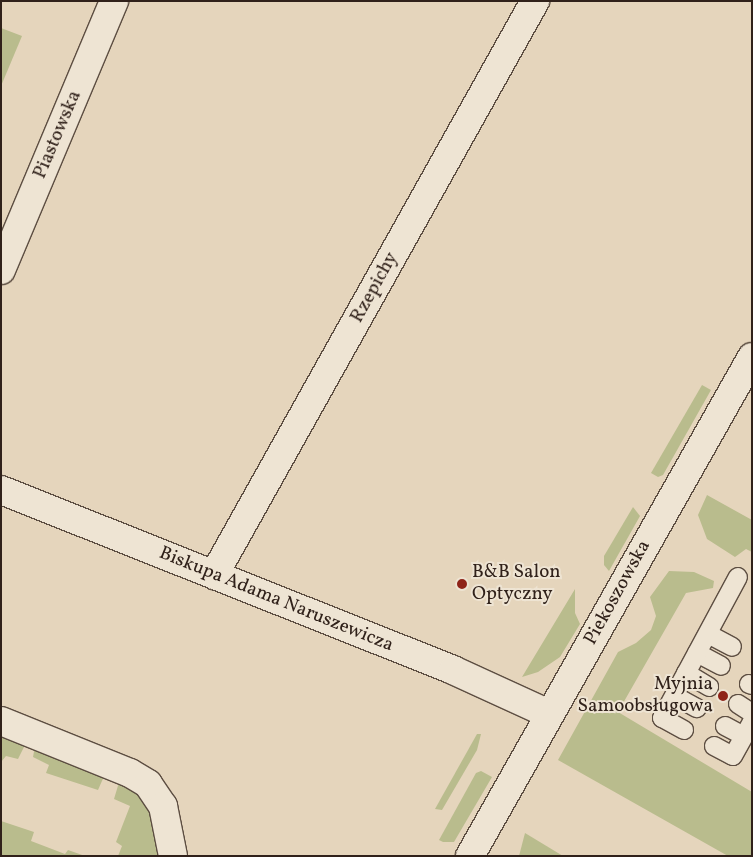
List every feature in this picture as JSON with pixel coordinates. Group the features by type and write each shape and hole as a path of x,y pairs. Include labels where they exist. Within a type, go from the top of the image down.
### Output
{"street":[{"name":"Rzepichy","path":"214,574 535,1"},
{"name":"Piastowska","path":"1,270 112,2"},
{"name":"Piekoszowska","path":"470,856 484,828 752,358"},
{"name":"Biskupa Adama Naruszewicza","path":"1,490 453,670 549,714"},
{"path":"1,721 130,773 148,784 163,806 174,856"},
{"name":"Piekoszowska","path":"464,856 484,828"}],"lane":[{"path":"684,730 662,718 738,577"},
{"path":"708,634 732,647"},
{"path":"697,653 721,666"},
{"path":"686,673 708,687"},
{"path":"675,696 697,708"},
{"path":"714,746 733,756 748,729 725,726"}],"green space":[{"path":"1,28 22,36 1,86"},
{"path":"702,385 711,390 663,475 658,477 651,473"},
{"path":"707,495 752,520 752,552 746,549 735,557 707,539 698,515"},
{"path":"633,507 640,516 609,571 604,565 604,556"},
{"path":"669,571 694,572 714,581 713,588 686,593 618,712 752,792 752,856 728,856 558,760 618,652 636,643 651,630 656,616 650,597"},
{"path":"575,589 575,613 580,624 560,657 538,672 522,677"},
{"path":"1,734 27,741 18,759 6,756 1,762"},
{"path":"477,734 481,734 477,750 442,810 435,809"},
{"path":"35,746 105,774 98,790 46,773 49,765 33,757"},
{"path":"481,771 492,777 454,842 439,840 476,773"},
{"path":"120,779 143,798 151,812 162,856 118,856 122,846 116,842 130,806 114,799"},
{"path":"1,821 34,832 31,841 65,854 68,850 85,856 1,856"},
{"path":"525,833 563,856 519,856"}],"place":[{"name":"B&B Salon Optyczny","path":"462,584"},
{"name":"Myjnia Samoobsługowa","path":"723,696"}]}
